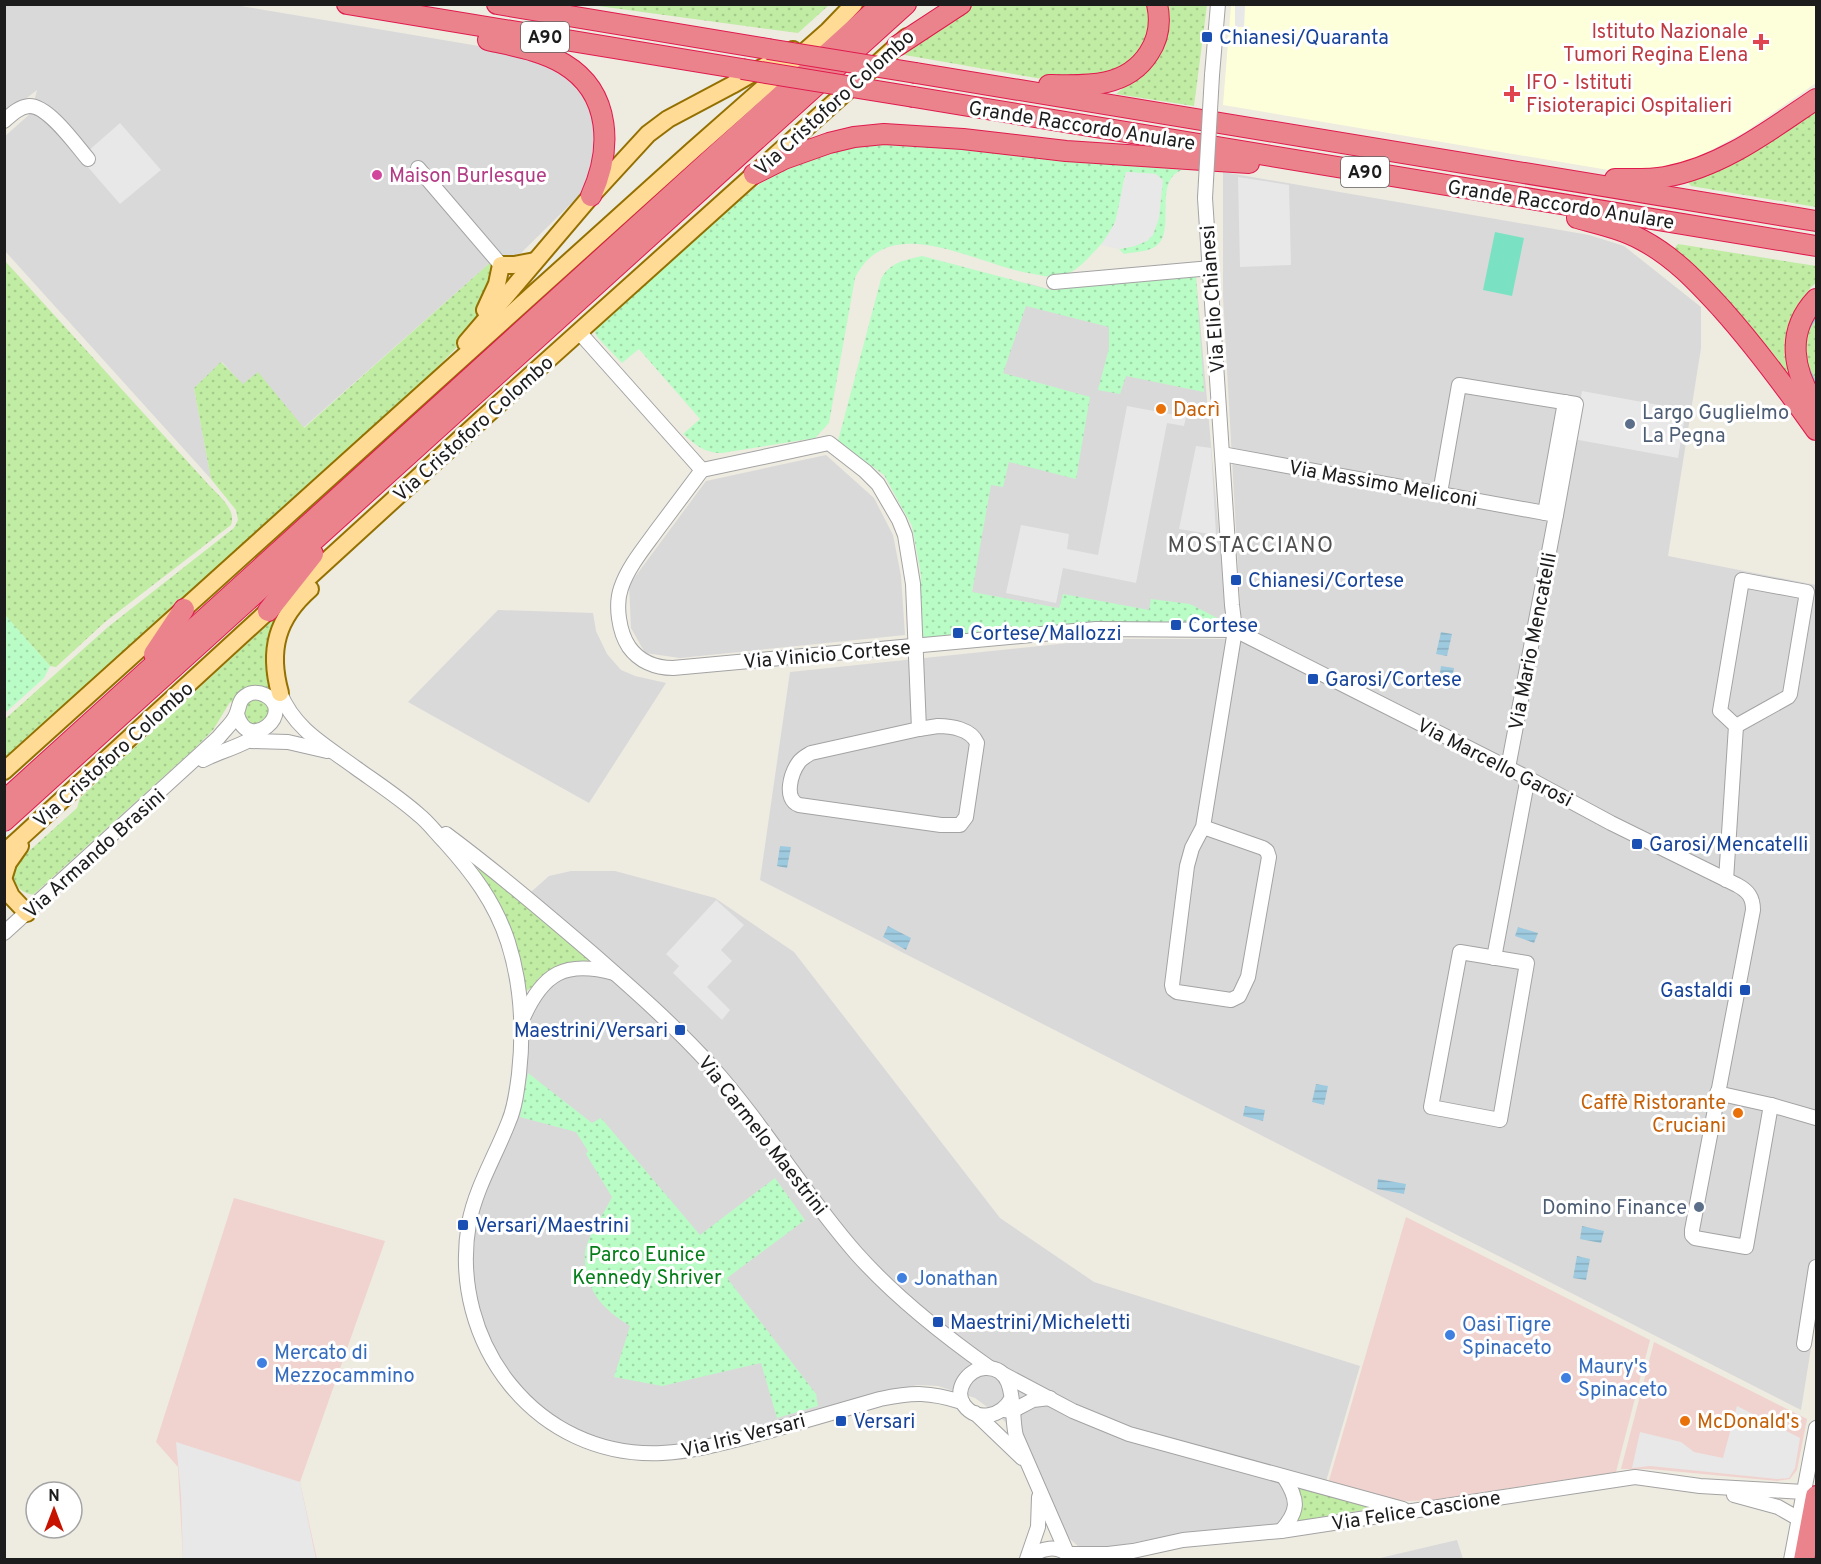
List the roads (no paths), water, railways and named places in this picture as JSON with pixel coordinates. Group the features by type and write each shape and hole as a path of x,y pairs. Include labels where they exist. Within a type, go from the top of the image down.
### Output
{"highway":[{"name":"Grande Raccordo Anulare","path":"347,4 1816,246"},
{"name":"Grande Raccordo Anulare","path":"497,4 1816,221"},
{"name":"Via Cristoforo Colombo","path":"4,801 882,4"},
{"name":"Via Cristoforo Colombo","path":"4,821 906,4"},
{"path":"897,46 961,4"},
{"path":"973,82 1080,85 1105,83 1123,78 1137,69 1155,43 1160,20 1157,4"},
{"path":"391,12 447,31 539,53 563,63 576,72 595,98 601,112 604,129 605,153 591,196"},
{"path":"1573,182 1657,178 1708,164 1746,145 1816,99"},
{"path":"754,174 784,159 829,143 854,137 884,134 963,139 1119,155 1234,163 1323,165"},
{"path":"1485,192 1618,230 1643,241 1672,259 1697,281 1744,334 1816,430"},
{"path":"1816,299 1800,324 1795,352 1797,369 1803,385 1816,406"},
{"path":"268,611 312,555 368,501 380,481"},
{"path":"116,699 162,644 184,609"},
{"path":"1804,1560 1810,1494"}],"main road":[{"path":"4,771 430,386 828,31 854,4"},
{"name":"Via Cristoforo Colombo","path":"4,853 268,611 307,579 944,4"},
{"path":"430,386 591,196 648,134 660,124 828,31"},
{"path":"475,332 493,294 501,265 514,266 535,261"},
{"path":"280,703 274,669 275,649 278,632 288,613 306,592 458,454 472,437 482,419"},
{"path":"4,876 8,863 20,847 23,836"},
{"path":"4,881 9,893 27,913"}],"street":[{"name":"Via Elio Chianesi","path":"1203,826 1260,846 1268,851 1269,857 1248,977 1239,996 1231,1000 1178,992 1172,988 1187,866 1190,852 1203,826 1235,630 1205,198 1218,4"},
{"path":"4,121 20,109 30,106 39,108 52,118 88,159"},
{"path":"418,168 501,265"},
{"path":"1054,282 1210,268"},
{"path":"579,332 702,470 829,444 874,479 901,525 907,541 912,575 919,729"},
{"name":"Via Mario Mencatelli","path":"1440,493 1459,385 1570,403 1508,768"},
{"name":"Via Massimo Meliconi","path":"1222,454 1550,514"},
{"name":"Via Vinicio Cortese","path":"702,470 640,553 621,587 620,624 626,643 636,655 655,666 673,668 1096,629 1235,630"},
{"path":"1742,580 1807,592 1790,694 1736,726 1720,711 1742,580"},
{"name":"Via Marcello Garosi","path":"1235,630 1528,777 1611,823 1743,888 1751,898 1753,910 1717,1093"},
{"name":"Via Armando Brasini","path":"4,933 219,737 237,714 243,697 255,693 280,703"},
{"path":"256,736 272,724 280,703"},
{"name":"Via Iris Versari","path":"280,703 301,726 420,815 473,873 488,896 507,940 514,965 523,1018 520,1067 513,1112 472,1209 467,1237 466,1268 472,1311 487,1351 503,1376 535,1410 558,1426 589,1440 628,1451 661,1453 717,1444 880,1399 906,1394 928,1394 962,1402"},
{"path":"237,714 239,720 256,736 335,753"},
{"path":"949,726 967,733 976,740 977,750 966,817 960,825 951,826 799,805 790,798 793,776 804,757 814,752 919,729 949,726"},
{"path":"1726,880 1736,726"},
{"name":"Via Armando Brasini","path":"183,772 221,750 256,736"},
{"path":"1494,958 1528,777"},
{"name":"Via Carmelo Maestrini","path":"420,815 484,862 658,1011 713,1068 759,1124 823,1212 869,1267 914,1309 990,1368"},
{"path":"473,873 473,864 484,862"},
{"path":"1460,952 1494,958 1527,963 1500,1120 1431,1107 1460,952"},
{"path":"523,1018 536,993 556,975 583,968 616,974"},
{"path":"1771,1104 1746,1246 1697,1238 1692,1234 1692,1230 1717,1093 1771,1104 1816,1118"},
{"path":"1804,1344 1816,1268"},
{"path":"1030,1466 962,1402 962,1388 967,1376 978,1369 990,1368 1073,1411 1129,1434 1284,1478 1409,1510"},
{"path":"1003,1374 1010,1385 1009,1407 1016,1436 1069,1556"},
{"path":"975,1413 987,1416 1033,1400 1050,1398"},
{"path":"1791,1560 1799,1519 1810,1494 1816,1428"},
{"name":"Via Felice Cascione","path":"1027,1559 1048,1548 1069,1556 1132,1551 1183,1540 1281,1531 1635,1477 1700,1486 1810,1494"},
{"path":"1281,1531 1292,1518 1295,1508 1293,1493 1284,1478"},
{"name":"Via Felice Cascione","path":"1700,1486 1778,1508 1799,1519"},
{"path":"1027,1559 1040,1520 1039,1489"},
{"name":"Via Felice Cascione","path":"1112,1560 1132,1551"}],"water":[{"path":"1441,632 1452,634 1447,656 1436,654"},
{"path":"1441,666 1454,668 1450,689 1438,687"},
{"path":"780,846 791,847 787,868 777,866"},
{"path":"888,926 911,938 906,950 883,937"},
{"path":"1518,927 1538,933 1534,943 1515,936"},
{"path":"1316,1084 1328,1086 1324,1105 1312,1102"},
{"path":"1245,1106 1265,1110 1263,1121 1243,1116"},
{"path":"1378,1179 1406,1184 1404,1194 1377,1189"},
{"path":"1582,1226 1604,1231 1601,1243 1580,1239"},
{"path":"1577,1256 1590,1259 1586,1280 1573,1278"}],"waterway":[{"path":"1809,328 1816,317"},
{"path":"1809,370 1816,384"}],"place":[{"name":"Chianesi/Quaranta","path":"1207,37"},
{"name":"Istituto Nazionale Tumori Regina Elena","path":"1761,42"},
{"name":"IFO - Istituti Fisioterapici Ospitalieri","path":"1512,94"},
{"name":"Maison Burlesque","path":"377,175"},
{"name":"Dacrì","path":"1161,409"},
{"name":"Largo Guglielmo La Pegna","path":"1630,424"},
{"name":"Chianesi/Cortese","path":"1236,580"},
{"name":"Cortese","path":"1176,625"},
{"name":"Cortese/Mallozzi","path":"958,633"},
{"name":"Garosi/Cortese","path":"1313,679"},
{"name":"Garosi/Mencatelli","path":"1637,844"},
{"name":"Gastaldi","path":"1745,990"},
{"name":"Maestrini/Versari","path":"680,1030"},
{"name":"Caffè Ristorante Cruciani","path":"1738,1113"},
{"name":"Domino Finance","path":"1699,1207"},
{"name":"Versari/Maestrini","path":"463,1225"},
{"name":"Jonathan","path":"902,1278"},
{"name":"Maestrini/Micheletti","path":"938,1322"},
{"name":"Oasi Tigre Spinaceto","path":"1450,1335"},
{"name":"Mercato di Mezzocammino","path":"262,1363"},
{"name":"Maury's Spinaceto","path":"1566,1378"},
{"name":"Versari","path":"841,1421"},
{"name":"McDonald's","path":"1685,1421"}],"district":[{"name":"MOSTACCIANO","path":"1251,544"}],"park label":[{"name":"Parco Eunice Kennedy Shriver","path":"647,1266"}]}
